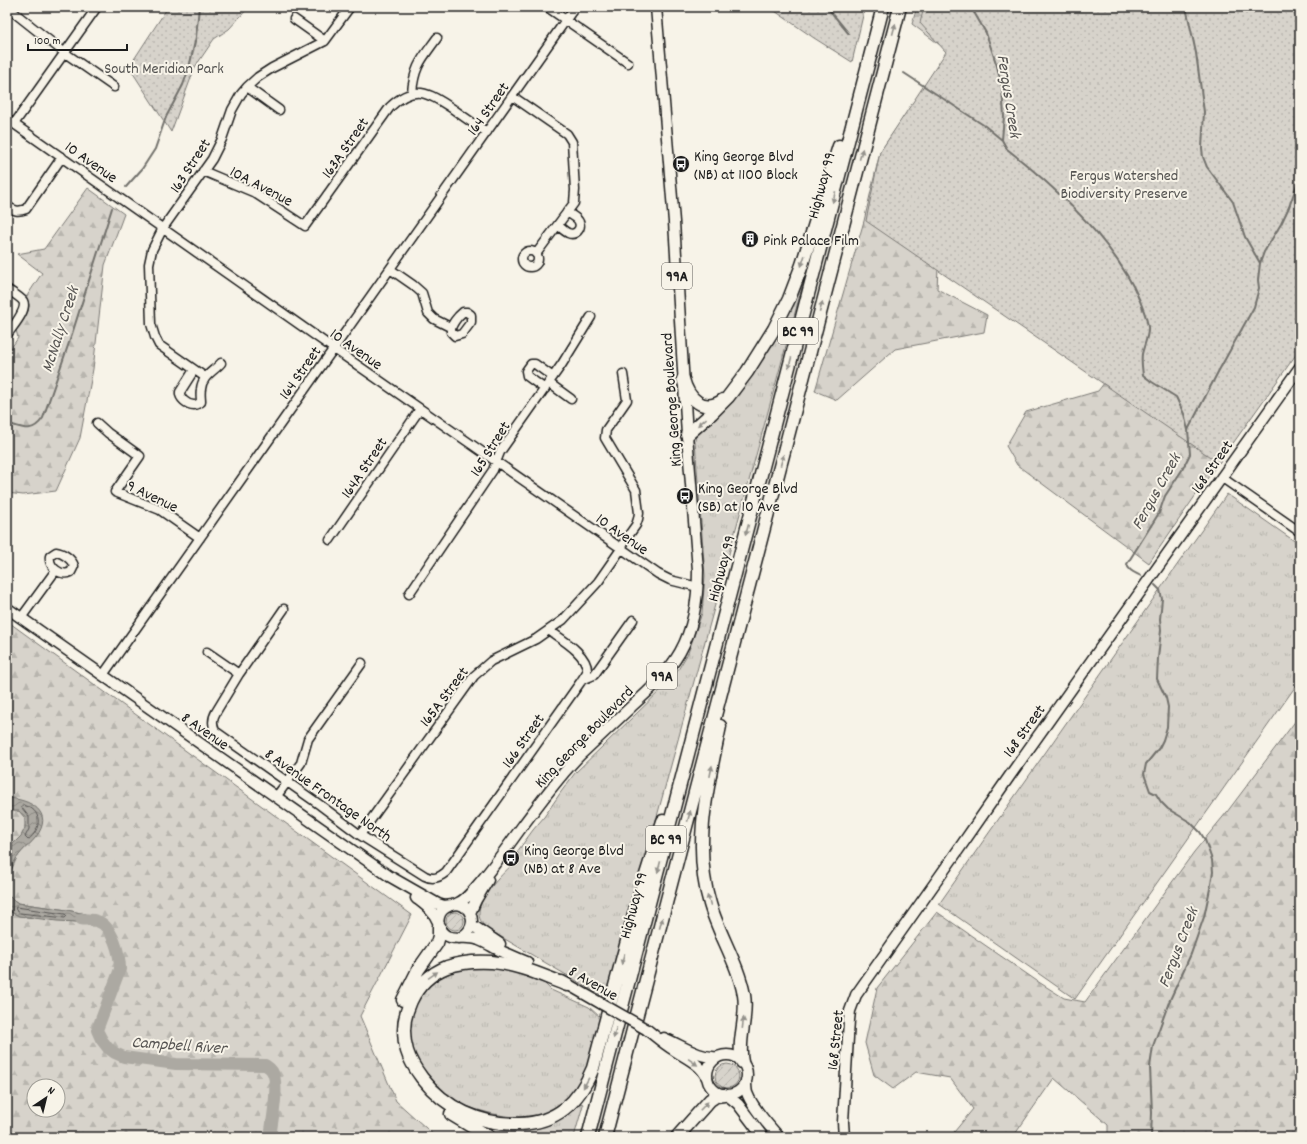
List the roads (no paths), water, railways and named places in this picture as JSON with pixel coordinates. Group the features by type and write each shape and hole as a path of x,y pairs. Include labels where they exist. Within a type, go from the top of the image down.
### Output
{"highway":[{"name":"Highway 99","path":"588,1137 883,7"},
{"name":"Highway 99","path":"605,1137 900,7"},
{"path":"687,435 721,405 736,388 774,329 796,282 844,129 875,37"},
{"path":"683,379 690,396 704,405 720,402 736,388"},
{"path":"742,1062 740,1044 744,1019 744,996 738,975 715,918 706,890 702,864 701,838 709,784 751,579"},
{"path":"567,985 516,967 493,962 470,962 447,967 429,978 421,985 410,1002 404,1021 407,1052 417,1072 432,1090 451,1105 470,1116 491,1122 502,1124 524,1124 544,1120 561,1112 571,1104 580,1093 589,1077 596,1059 640,893 722,626"},
{"path":"439,924 440,936 437,943 413,979 401,1004 397,1020 398,1043 405,1066 411,1076 427,1095 448,1112 489,1137"},
{"path":"677,1137 709,1101 716,1096 726,1095"}],"main road":[{"name":"King George Boulevard","path":"454,905 461,902 496,864 542,799 559,778 580,756 648,692 669,669 680,652 692,624 696,608 698,570 683,379 674,222 656,7"},
{"name":"168 Street","path":"844,1137 842,1122 849,1020 850,1011 856,995 1221,477 1300,368"},
{"name":"8 Avenue","path":"7,608 389,876 429,908 436,916 439,924"},
{"name":"King George Boulevard","path":"470,913 496,864"},
{"name":"8 Avenue","path":"389,876 438,904 444,906 454,905"},
{"path":"454,905 464,907 470,913 472,925 468,933 459,938 454,938 445,934 439,924 439,917 444,909 454,905"},
{"name":"8 Avenue","path":"472,925 527,962 646,1029 699,1054 711,1058 718,1057"},
{"name":"8 Avenue","path":"459,938 474,938 527,962"},
{"name":"8 Avenue","path":"646,1029 674,1050 698,1065 703,1070 707,1078"},
{"path":"763,1137 736,1102 726,1095 718,1093 712,1089 707,1078 707,1072 709,1066 718,1057 732,1056 738,1058 742,1062 746,1071 746,1090 749,1098 779,1137"},
{"path":"726,1095 738,1092 746,1080"}],"street":[{"path":"7,7 65,53 114,87"},
{"path":"14,124 97,7"},
{"name":"163 Street","path":"205,377 159,345 152,329 150,261 152,250 163,228 218,149 232,110 241,94 258,77 272,68 325,41 350,7"},
{"path":"547,7 628,63"},
{"name":"164 Street","path":"103,675 575,7"},
{"path":"294,19 325,41"},
{"path":"437,38 417,68 413,78 412,93 426,93 438,98 487,132"},
{"path":"247,87 279,110"},
{"name":"163A Street","path":"305,226 390,107 400,98 412,93"},
{"path":"512,96 567,134 572,142 575,190 574,203 536,254"},
{"name":"10 Avenue","path":"7,119 621,549 658,574 670,580 698,587"},
{"path":"7,206 14,211 26,209 62,157"},
{"name":"10A Avenue","path":"203,171 253,192 305,226"},
{"path":"558,225 569,233 574,233 578,230 580,225 578,220 567,212"},
{"path":"390,269 413,285 422,294 428,313 450,327"},
{"path":"7,289 22,300 24,304 24,310 7,335"},
{"name":"165 Street","path":"409,594 493,470 500,452 549,383 592,317"},
{"path":"194,370 179,395 192,405 200,402 202,397 201,388 205,377 209,372 216,369 221,363"},
{"name":"165A Street","path":"360,835 474,676 491,661 536,639 563,620 590,592 621,549 636,525 639,513 636,490 605,438 606,430 627,400 623,374"},
{"path":"549,383 571,399"},
{"name":"164A Street","path":"330,540 420,409"},
{"name":"9 Avenue","path":"97,423 108,433 140,456 115,492 160,510 200,538"},
{"path":"1221,477 1300,532"},
{"path":"21,618 56,570"},
{"path":"207,652 239,674 284,610"},
{"name":"166 Street","path":"436,878 446,872 582,680 594,675 633,620"},
{"path":"550,630 576,651 585,661 587,672 582,680"},
{"path":"276,797 301,763 308,739 362,663"},
{"name":"8 Avenue Frontage North","path":"239,674 216,712 212,724 215,731 360,835 425,876 436,878"}],"water":[{"path":"7,798 24,801 31,804 37,808 43,820 36,837 15,861 7,880 7,853 21,836 25,828 25,818 19,811 7,811"},
{"path":"7,894 18,903 85,914 97,921 89,925 77,922 19,916 7,910"}],"waterway":[{"name":"McNally Creek","path":"126,187 142,169 155,149 166,117 183,85 189,68 196,37 199,7"},
{"path":"827,7 849,34"},
{"name":"Fergus Creek","path":"971,7 986,33 997,66 1002,89 1004,116 1002,140 1007,149 1064,198 1100,237 1116,258 1129,279 1140,301 1147,320 1148,333 1142,357 1143,375 1176,397 1184,414 1188,430 1190,454 1182,470 1165,496 1159,513 1127,564 1131,570 1141,576"},
{"path":"1186,7 1196,53 1204,112 1203,157 1207,167 1233,202 1245,237 1260,263"},
{"path":"904,73 985,126 1002,140"},
{"path":"1188,430 1254,307 1259,288 1258,280 1260,263 1264,252 1281,224 1289,207 1300,176"},
{"name":"McNally Creek","path":"7,423 23,428 31,428 39,423 43,418 72,334 112,208"},
{"name":"Fergus Creek","path":"1151,1137 1152,1113 1150,1067 1153,1046 1169,1002 1191,954 1204,917 1213,872 1212,860 1205,840 1200,832 1190,822 1168,809 1156,794 1150,791 1144,774 1146,764 1159,748 1167,727 1168,707 1166,698 1157,679 1162,599 1160,590 1155,585"},
{"name":"Campbell River","path":"81,919 95,920 103,924 111,935 119,956 120,969 97,1030 101,1039 108,1048 124,1057 176,1064 265,1065 272,1071 275,1085 275,1103 270,1137"}],"place":[{"name":"King George Blvd (NB) at 1100 Block","path":"681,164"},
{"name":"Pink Palace Film","path":"750,239"},
{"name":"King George Blvd (SB) at 10 Ave","path":"685,496"},
{"name":"King George Blvd (NB) at 8 Ave","path":"511,858"}],"park label":[{"name":"South Meridian Park","path":"164,67"},
{"name":"Fergus Watershed Biodiversity Preserve","path":"1124,183"}]}
